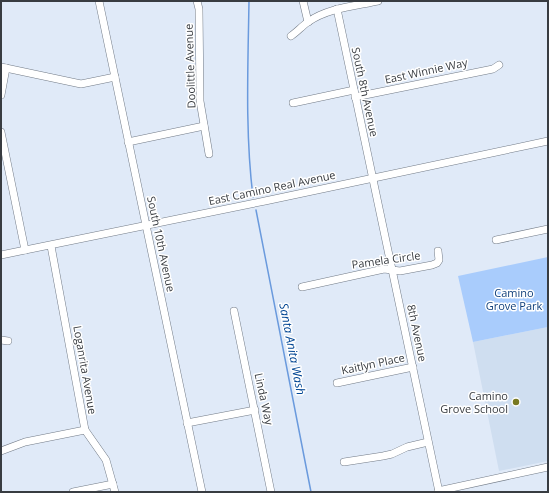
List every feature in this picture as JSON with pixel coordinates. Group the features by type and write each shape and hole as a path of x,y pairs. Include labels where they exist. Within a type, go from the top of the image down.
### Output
{"street":[{"name":"South 10th Avenue","path":"99,1 202,492"},
{"name":"Doolittle Avenue","path":"197,1 199,9 200,101 209,154"},
{"path":"303,1 308,22"},
{"path":"292,36 308,22 322,14 361,3 378,1"},
{"name":"South 8th Avenue","path":"337,9 372,178"},
{"name":"East Winnie Way","path":"293,103 492,69 499,65"},
{"path":"1,95 4,67 81,84 115,77"},
{"path":"128,142 204,126"},
{"path":"1,132 25,250"},
{"name":"East Camino Real Avenue","path":"1,255 51,246 548,141"},
{"name":"8th Avenue","path":"372,178 439,491"},
{"path":"496,240 548,229"},
{"name":"Loganrita Avenue","path":"51,246 85,430 106,460 115,492"},
{"name":"Pamela Circle","path":"302,287 384,269 400,271 437,263 439,260 438,251"},
{"name":"Linda Way","path":"234,311 271,492"},
{"name":"Kaitlyn Place","path":"337,383 413,367"},
{"path":"188,423 255,410"},
{"path":"1,451 25,442 85,430"},
{"path":"344,462 392,454 407,447 428,442"},
{"path":"439,491 548,467"},
{"path":"73,492 113,484"}],"shaded area":[{"name":"Camino Grove School","path":"548,327 548,461 499,471 473,342"}],"green space":[{"name":"Camino Grove Park","path":"548,257 548,327 473,342 458,276"}],"waterway":[{"name":"Santa Anita Wash","path":"249,1 248,124 250,173 253,197"},
{"name":"Santa Anita Wash","path":"256,210 311,492"}],"place":[{"name":"Camino Grove School","path":"516,402"}]}
